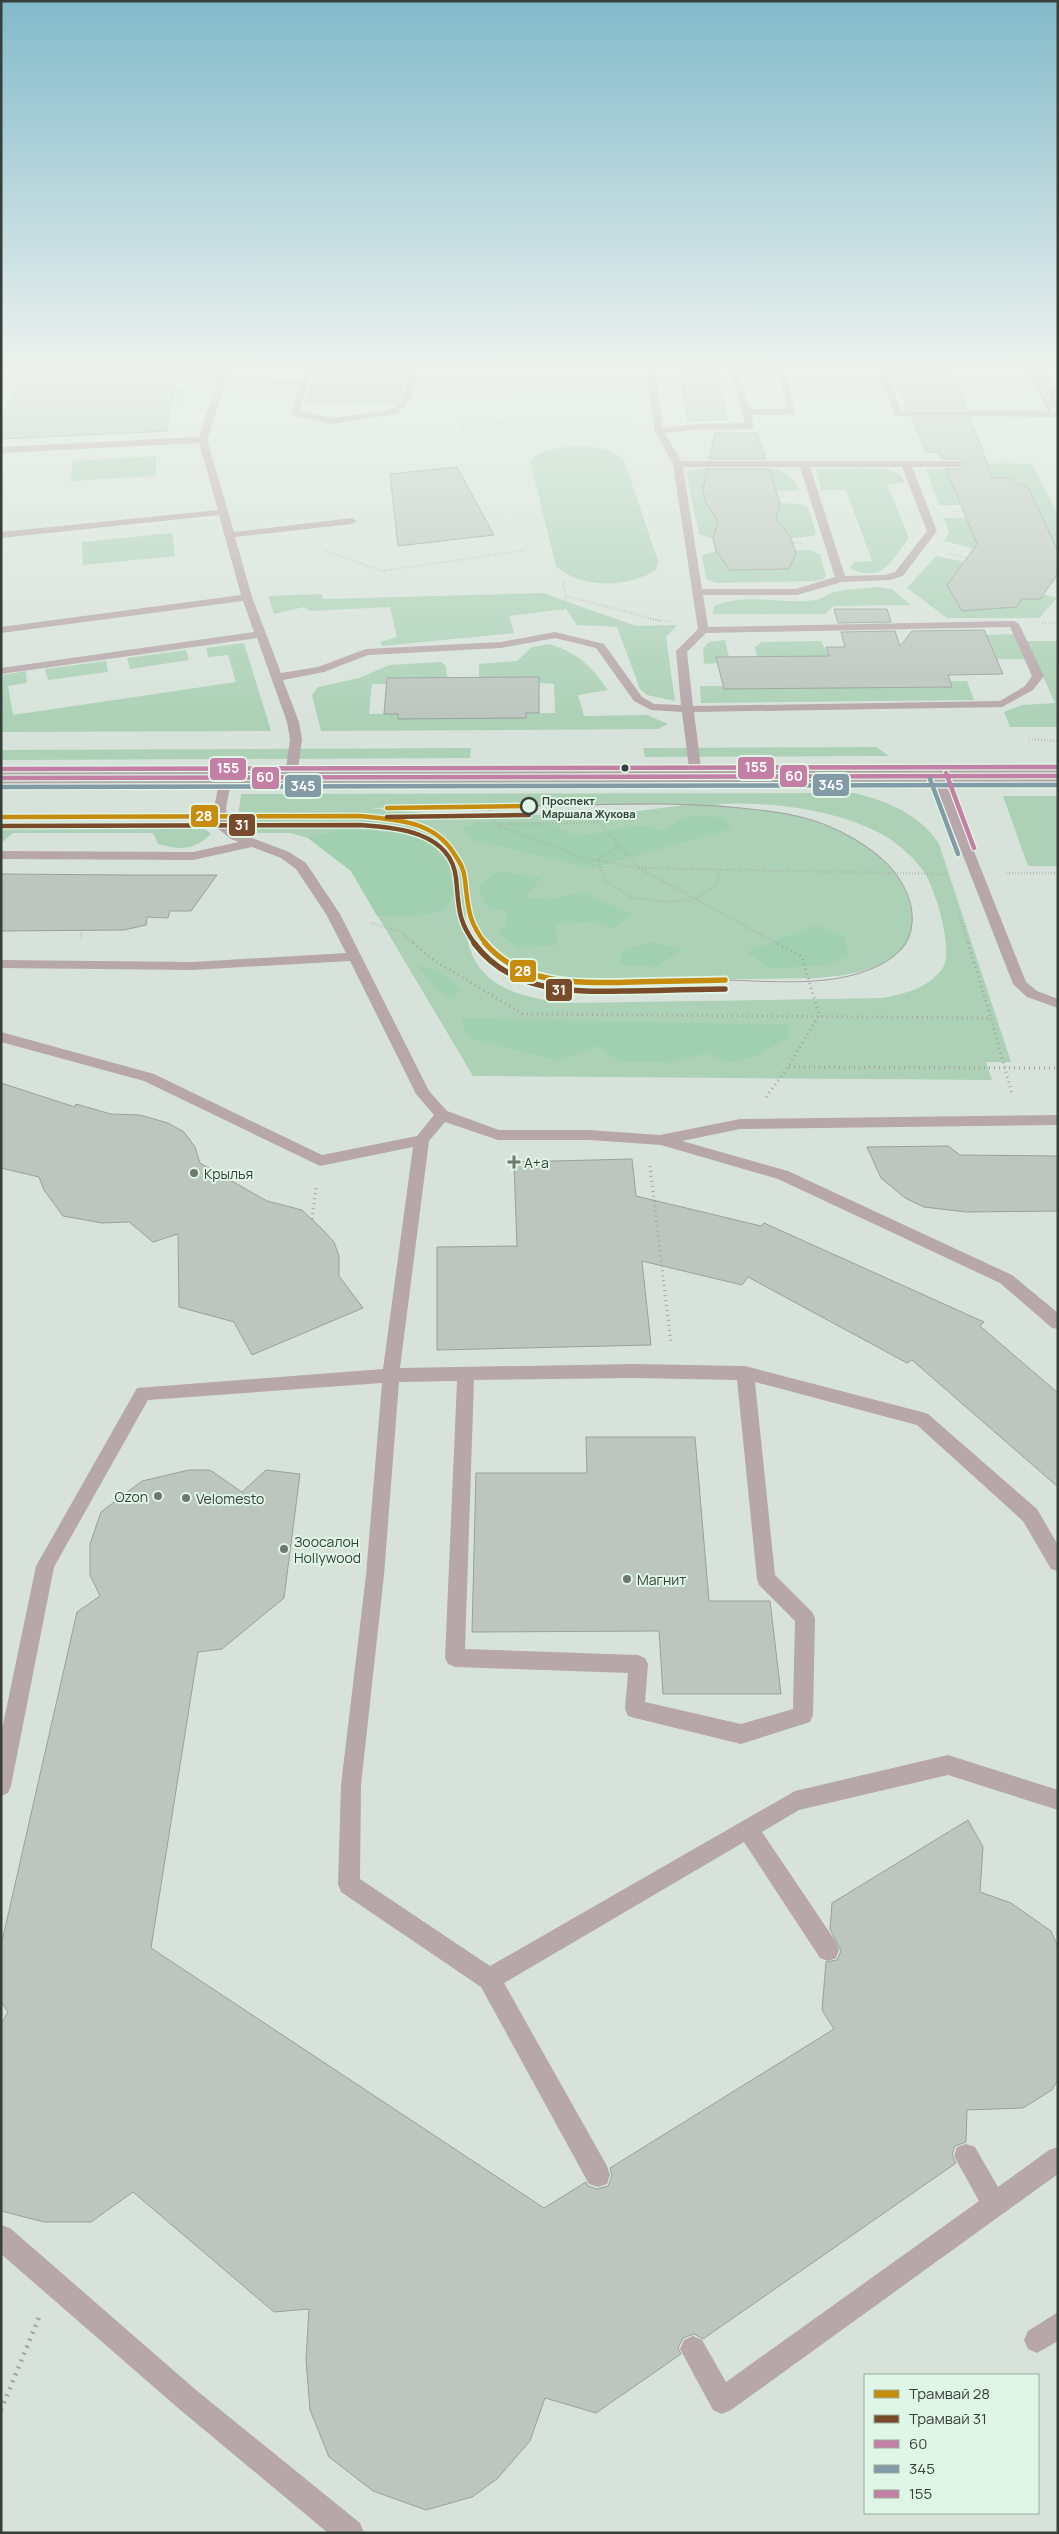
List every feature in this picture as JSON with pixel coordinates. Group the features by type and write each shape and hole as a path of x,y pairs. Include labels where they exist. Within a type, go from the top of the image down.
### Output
{"street":[{"path":"1,778 1058,776"}],"lane":[{"path":"216,483 247,597 293,722 296,739 291,776"},
{"path":"681,483 702,628"},
{"path":"810,483 841,579"},
{"path":"697,592 797,592 841,579 886,578 899,574 932,531 913,483"},
{"path":"1,535 224,512"},
{"path":"230,535 352,521"},
{"path":"1,630 247,597"},
{"path":"278,677 320,670 366,652 500,645 555,635 600,646 638,699 651,707 688,709 1002,704 1029,688 1038,676 1014,624 702,628 681,651 688,709 696,776"},
{"path":"1,671 261,634"},
{"path":"938,776 1020,984 1032,994 1058,1004"},
{"path":"226,777 219,817 222,826 235,836 285,855 301,866 334,914 353,957 424,1094 442,1115 498,1135 589,1135 654,1139 783,1175 1006,1279 1058,1324"},
{"path":"1,855 192,856 252,843"},
{"path":"1,964 192,966 353,957"},
{"path":"1,1037 149,1078 320,1161 422,1140"},
{"path":"442,1115 422,1140 391,1375 375,1575 351,1785 349,1884 489,1979 598,2174"},
{"path":"654,1139 740,1124 1058,1120"},
{"path":"1,1786 46,1566 143,1394 391,1375 634,1371 744,1373 922,1419 1030,1515 1058,1563"},
{"path":"466,1374 455,1658 638,1664 635,1709 741,1734 803,1715 805,1618 766,1580 744,1373"},
{"path":"489,1979 795,1801 948,1765 1058,1800"},
{"path":"748,1830 828,1950"},
{"path":"966,2156 995,2206"},
{"path":"693,2349 722,2401 1058,2159"},
{"path":"1,2237 187,2398 350,2533"},
{"path":"1037,2340 1058,2325"}],"path":[{"path":"269,531 382,571 527,550"},
{"path":"1047,580 1058,582"},
{"path":"566,596 648,619 702,628"},
{"path":"1029,739 1058,741"},
{"path":"485,800 496,825 583,858 639,868 946,874"},
{"path":"496,825 598,822 639,868 802,957 819,1015 788,1067 758,1109 740,1124"},
{"path":"598,860 619,846"},
{"path":"598,860 605,881 633,898 671,902 696,899 716,885 720,870"},
{"path":"334,914 401,932 432,959 522,1014 819,1015 991,1018 1021,1120"},
{"path":"788,1067 1058,1068"},
{"path":"654,1139 671,1342"},
{"path":"312,1219 320,1161"},
{"path":"1,2410 53,2282"}],"green space":[{"path":"536,483 632,483 658,561 656,570 632,580 604,583 578,579 566,574 556,566"},
{"path":"688,483 705,483 706,499 718,521 713,539 699,534"},
{"path":"740,483 796,483 799,490 776,491"},
{"path":"819,483 900,483 887,484 909,538 885,568 878,572 870,573 849,568 854,562 872,561 846,490 821,490"},
{"path":"931,483 966,483 958,498 960,505 939,505"},
{"path":"1042,483 1058,514 1058,548 1042,534 1048,529 1028,487 1017,484"},
{"path":"780,503 802,504 808,508 816,533 814,536 791,538 776,519"},
{"path":"944,518 974,518 979,550 944,541 949,533"},
{"path":"172,533 175,556 83,565 82,542"},
{"path":"795,550 809,550 820,554 826,576 815,581 716,583 706,579 702,555 716,551 731,570 789,569"},
{"path":"936,556 965,562 962,573 950,590 957,603 975,610 993,607 1016,607 1022,599 1040,599 1043,594 1057,598 1039,618 947,618 907,588"},
{"path":"879,587 892,589 911,605 834,606 825,614 713,614 714,606 726,602 751,599 816,600 834,592"},
{"path":"543,593 636,626 677,625 666,637 675,701 647,695 640,689 617,627 577,625 566,609 509,616 514,633 382,646 380,642 397,637 390,607 311,611 304,607 274,614 268,596 322,594 323,599"},
{"path":"1013,634 1025,659 997,659 986,635"},
{"path":"725,640 729,657 716,657 717,663 704,664 703,648 709,642"},
{"path":"821,641 829,656 757,657 755,647 762,642"},
{"path":"1027,641 1058,641 1058,727 1010,727 1004,712 1022,705 1055,703"},
{"path":"244,643 271,731 1,732 3,675 26,671 27,683 8,686 13,715 236,682 228,655 208,657 206,648"},
{"path":"550,644 569,652 584,662 608,690 578,695 584,716 647,715 668,724 658,729 321,731 312,695 318,687 359,678 389,665 441,662 446,666 447,678 387,678 386,684 372,684 369,714 555,713 554,684 479,678 479,664 517,661 532,647"},
{"path":"186,650 189,660 130,669 127,658"},
{"path":"106,661 108,672 48,680 45,669"},
{"path":"950,681 967,681 974,700 701,703 700,686 723,686 724,689 790,689 821,685 822,688 951,687"},
{"path":"876,747 889,756 645,757 643,748"},
{"path":"471,748 470,758 1,760 1,750"},
{"path":"854,793 879,800 902,810 922,824 939,844 1011,1062 986,1062 992,1080 473,1076 351,871 308,838 290,833 247,833 237,824 241,794","holes":["692,804 615,814 458,816 369,808","715,804 758,804 825,813 866,827 896,843 924,872 933,892 945,935 945,961 942,969 936,976 915,990 882,998 569,1003 546,1000 507,989 491,979 479,967 471,951 466,931 466,906 475,931 500,959 520,971 555,982 827,977 870,969 889,960 906,944 911,934 912,922 908,898 898,876 872,850 843,833 808,819 780,812"]},
{"path":"1003,796 1058,796 1058,866 1028,866"},
{"path":"696,815 724,818 731,829 592,868 496,845 474,842 462,828 478,822 548,822 578,836 643,825 662,831 680,820"},
{"path":"198,822 211,834 198,844 186,848 158,844 153,833 13,833 1,843 1,823"},
{"path":"343,829 385,832 424,839 449,864 454,894 444,911 415,916 377,916 351,871 308,838"},
{"path":"498,871 541,878 525,898 554,899 581,892 633,914 614,928 592,922 556,924 557,945 517,948 498,932 506,924 508,911 487,907 478,887"},
{"path":"815,925 844,936 849,956 825,965 771,969 746,952"},
{"path":"651,942 683,950 655,967 619,965 622,950"},
{"path":"417,966 437,970 462,989 451,999 438,991"},
{"path":"461,1018 789,1025 788,1038 754,1057 726,1063 706,1053 671,1063 619,1061 597,1046 558,1061 468,1037"}],"building":[{"path":"391,483 466,483 494,535 398,546"},
{"path":"704,483 774,483 780,503 776,519 790,536 796,553 789,569 730,570 716,551 713,539 718,521 706,503 703,490"},
{"path":"952,483 1017,483 1028,487 1058,551 1058,574 1040,599 1022,599 1016,607 962,611 947,585 977,544"},
{"path":"834,609 887,609 891,622 838,623"},
{"path":"984,630 1003,674 948,675 952,687 724,689 716,657 829,656 826,647 845,647 841,632 895,631 900,646 912,631"},
{"path":"539,677 539,713 526,713 526,718 398,719 398,714 384,714 387,678"},
{"path":"1,874 217,875 191,911 170,911 168,918 147,917 146,925 124,930 1,931"},
{"path":"1,1083 75,1107 76,1104 111,1114 140,1115 168,1123 184,1132 195,1147 200,1163 267,1201 302,1210 323,1230 334,1242 339,1256 339,1276 363,1308 252,1355 234,1322 179,1307 178,1234 153,1242 129,1222 102,1223 63,1216 44,1190 39,1177 1,1168"},
{"path":"948,1146 960,1155 1058,1156 1058,1211 966,1212 924,1207 905,1198 881,1178 867,1147"},
{"path":"632,1159 636,1196 761,1226 764,1223 984,1322 980,1326 1058,1393 1058,1487 912,1360 907,1363 748,1277 742,1285 642,1261 651,1345 437,1350 437,1247 517,1246 514,1162"},
{"path":"586,1437 695,1437 709,1601 770,1601 781,1694 663,1694 659,1631 472,1632 476,1473 587,1473"},
{"path":"189,1470 210,1470 242,1492 266,1470 300,1474 284,1598 222,1649 198,1652 151,1948 544,2208 586,2182 588,2186 597,2189 608,2186 612,2176 610,2168 834,2029 822,2010 826,1962 837,1960 841,1951 830,1929 832,1903 968,1820 983,1847 980,1892 1011,1903 1051,1931 1058,1947 1058,2080 1052,2090 1023,2108 967,2110 966,2142 955,2146 952,2155 956,2163 703,2339 694,2334 683,2338 678,2348 681,2354 596,2413 545,2398 530,2441 497,2479 472,2497 426,2510 373,2491 329,2457 310,2410 306,2360 309,2309 274,2312 133,2192 91,2222 44,2222 1,2211 1,2024 8,2012 1,2002 1,1946 77,1612 100,1596 90,1575 90,1544 101,1512 142,1481"}],"tram line":[{"path":"529,806 688,805 741,808 797,816 824,824 858,841 881,858 903,885 912,915 911,930 905,944 894,956 878,966 842,978 803,982 725,980"},
{"name":"28","path":"387,808 529,806"},
{"name":"31","path":"387,817 529,815"},
{"name":"28","path":"1,817 360,816 417,824 435,832 446,841 462,865 465,879 466,905 472,923 482,939 493,952 522,971 539,977 576,983 725,980"},
{"name":"31","path":"1,826 360,825 403,830 429,839 440,847 449,858 456,876 457,905 465,929 487,958 518,979 545,988 573,991 725,989"}],"transit line":[{"name":"155","path":"1,769 1058,767"},
{"name":"155","path":"946,773 974,848"},
{"name":"60","path":"1,778 1058,776"},
{"name":"345","path":"930,779 958,854"},
{"name":"345","path":"1,787 1058,785"}],"place":[{"name":"Проспект Маршала Жукова","path":"529,806"},
{"name":"А+а","path":"514,1162"},
{"name":"Крылья","path":"194,1173"},
{"name":"Ozon","path":"158,1496"},
{"name":"Velomesto","path":"186,1498"},
{"name":"Зоосалон Hollywood","path":"284,1549"},
{"name":"Магнит","path":"627,1579"}]}
